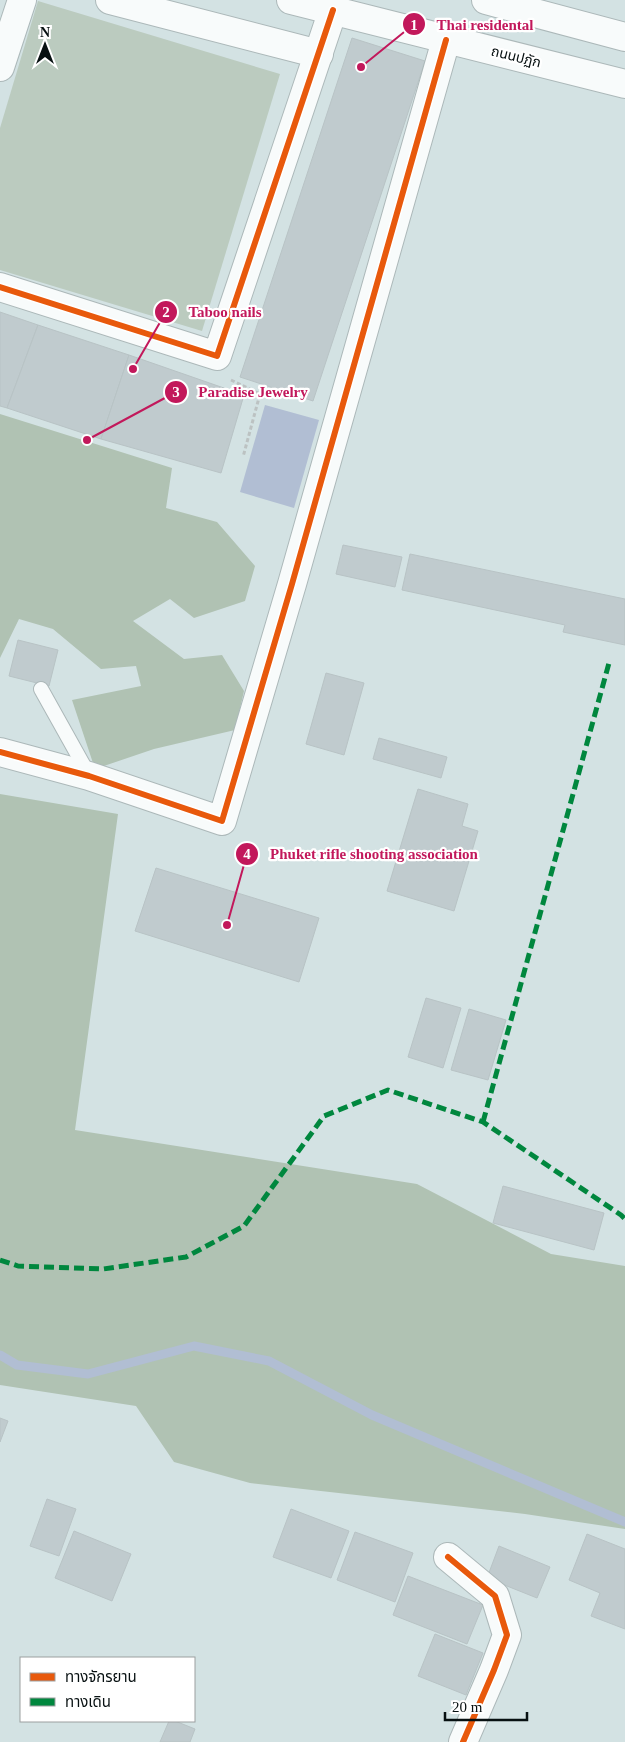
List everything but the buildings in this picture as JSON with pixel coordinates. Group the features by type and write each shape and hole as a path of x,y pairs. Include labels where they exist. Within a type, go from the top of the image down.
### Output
{"street":[{"path":"0,67 22,0"},
{"path":"110,0 319,54"},
{"name":"ถนนปฏัก","path":"291,0 625,84"},
{"path":"486,0 625,36"},
{"path":"0,287 217,356 333,10"},
{"path":"0,752 89,776 222,821 292,584 446,40"},
{"path":"448,1558 495,1596 507,1635 463,1742"}],"lane":[{"path":"41,689 89,776"}],"path":[{"path":"217,356 226,377 260,394 243,457"}],"green space":[{"path":"38,1 280,74 202,331 0,270 0,128"},
{"path":"0,414 172,468 166,508 217,522 255,566 245,601 194,618 170,599 133,621 184,659 222,655 244,691 235,730 154,749 95,769 72,700 141,686 136,666 101,669 53,629 19,619 0,658"},
{"path":"0,794 118,814 75,1130 417,1184 551,1254 625,1266 625,1529 525,1514 250,1483 174,1462 136,1406 0,1385"}],"water":[{"path":"265,405 319,420 294,508 240,492"}],"waterway":[{"path":"0,1355 17,1365 88,1374 194,1346 269,1361 372,1415 625,1522"}],"marked path":[{"path":"483,1122 609,663"},
{"path":"0,1260 18,1266 103,1269 186,1257 244,1226 324,1116 388,1090 483,1122 625,1219"}],"cycle path":[{"path":"0,287 217,356 333,10"},
{"path":"0,752 89,776 222,821 292,584 446,40"},
{"path":"448,1557 495,1596 507,1635 463,1742"}],"place":[{"name":"Thai residental","path":"361,67"},
{"name":"Taboo nails","path":"133,369"},
{"name":"Paradise Jewelry","path":"87,440"},
{"name":"Phuket rifle shooting association","path":"227,925"}]}
